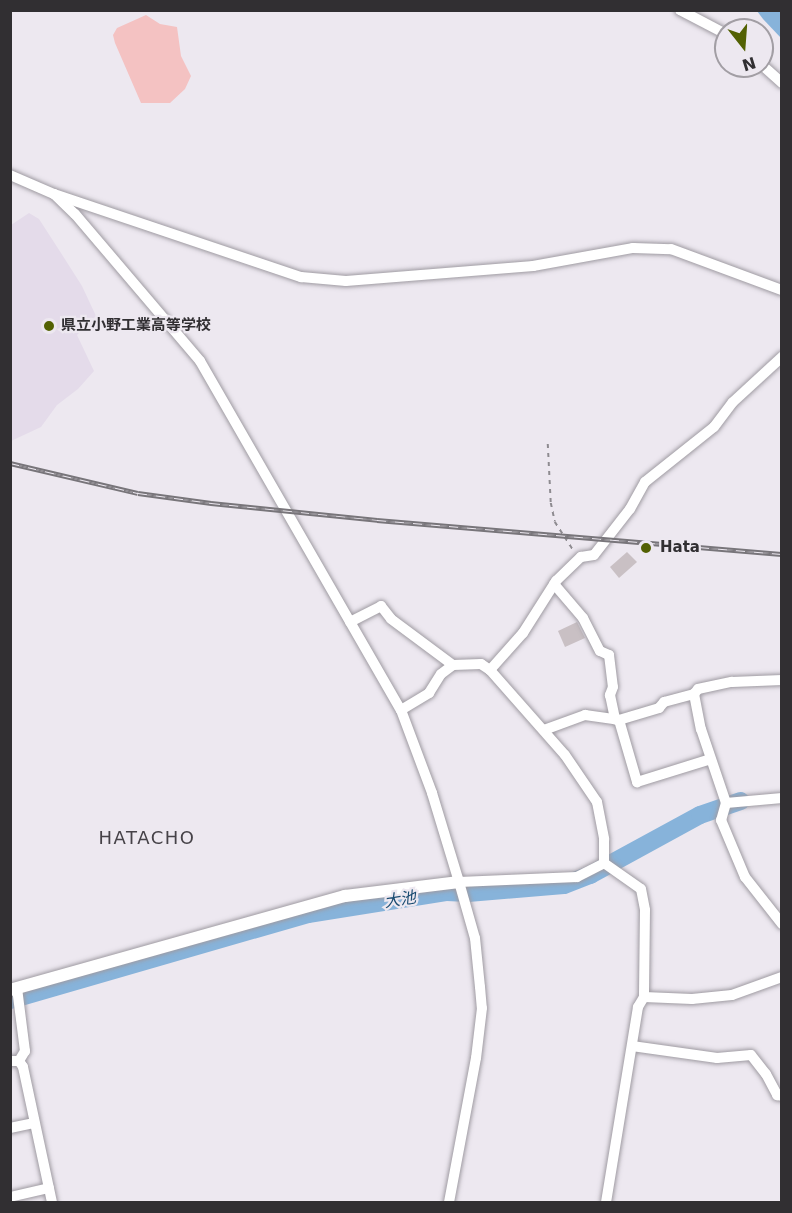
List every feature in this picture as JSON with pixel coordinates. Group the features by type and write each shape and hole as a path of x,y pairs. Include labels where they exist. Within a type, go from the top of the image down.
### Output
{"street":[{"path":"680,10 714,28"},
{"path":"10,176 54,194 301,277 346,281 533,266 633,248 671,249 782,290"},
{"path":"54,194 75,214 200,361 401,710 432,793 475,938 482,1008 476,1058 448,1203"},
{"path":"490,670 523,633 554,584 581,558 594,555 654,472 714,427 733,402 782,357"},
{"path":"554,584 583,618 600,651 609,656 613,687 610,694 637,782 711,759"},
{"path":"350,622 381,606 391,619 453,665"},
{"path":"401,710 429,693 441,674 453,665 481,664 490,670 544,730 597,802 604,838 604,863"},
{"path":"544,730 585,715 617,719 659,708 664,702 694,694 698,689 732,682 782,680"},
{"path":"694,694 701,729 726,803 721,820 745,877 782,924"},
{"path":"726,803 782,798"},
{"path":"52,1203 34,1123 15,1061 25,1051 14,989 345,896 459,882 577,877 604,863"},
{"path":"604,863 642,889 645,910 644,998 638,1007 606,1203"},
{"path":"644,998 692,999 732,995 782,977"},
{"path":"632,1046 717,1058 751,1055 766,1074 777,1095 782,1096"},
{"path":"10,1128 34,1123"},
{"path":"10,1197 49,1188"}],"path":[{"path":"548,444 551,503 555,522 572,549 581,558"}],"shaded area":[{"path":"146,15 160,24 177,27 181,56 191,76 185,89 170,103 141,103 115,43 113,35 117,28"},
{"name":"県立小野工業高等学校","path":"29,213 39,219 82,286 96,316 77,335 94,371 78,389 57,405 41,427 11,441 11,225"}],"water":[{"path":"757,11 781,11 781,38 774,31 774,18 762,18"}],"building":[{"path":"627,552 637,562 619,578 610,567"},
{"path":"577,622 585,638 565,647 558,631"}],"waterway":[{"name":"大池","path":"10,1000 308,914 447,892 468,893 564,885 590,875 700,815 741,801"}],"railway":[{"path":"10,463 138,493 211,503 377,520 782,554"}],"place":[{"name":"県立小野工業高等学校","path":"49,326"},
{"name":"Hata","path":"646,548"}],"district":[{"name":"HATACHO","path":"147,838"}]}
